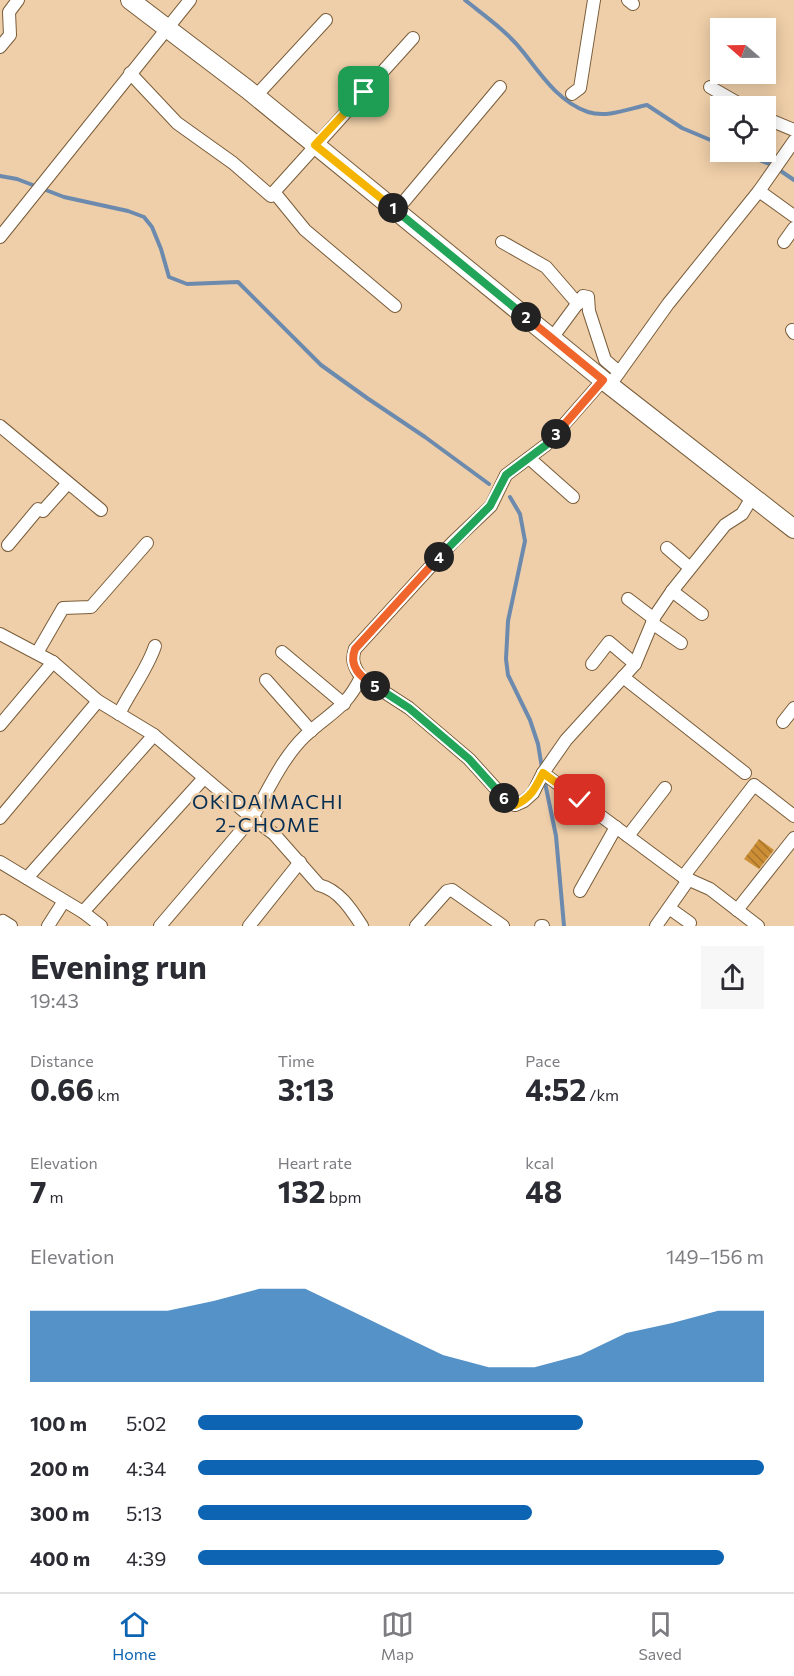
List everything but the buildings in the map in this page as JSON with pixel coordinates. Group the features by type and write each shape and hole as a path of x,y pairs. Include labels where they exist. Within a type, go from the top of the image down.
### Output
{"street":[{"path":"0,47 10,35 9,12 18,0"},
{"path":"130,0 256,96 552,338 611,379 710,465 794,529"},
{"path":"0,237 190,0"},
{"path":"572,94 580,88 594,0"},
{"path":"256,96 326,20"},
{"path":"130,73 177,123 233,163 272,196 315,145 413,38"},
{"path":"396,211 500,87"},
{"path":"710,87 726,96"},
{"path":"776,123 794,130"},
{"path":"753,496 742,514 725,525 672,591 652,621 635,664 566,740 543,773 533,793 515,805 508,802 469,759 409,708 361,677 355,668 352,657 355,649 453,542 490,506 506,475 546,445 611,379 759,191 794,141"},
{"path":"759,191 794,216"},
{"path":"274,192 305,231 395,306"},
{"path":"784,242 794,228"},
{"path":"502,242 546,267 578,304"},
{"path":"552,338 584,296 588,297 589,311 611,379"},
{"path":"0,426 101,510"},
{"path":"529,458 573,497"},
{"path":"8,545 38,509 43,511 68,483"},
{"path":"36,653 63,608 91,607 147,543"},
{"path":"667,548 689,567"},
{"path":"672,591 702,614"},
{"path":"628,600 681,643"},
{"path":"0,634 53,662 98,701 154,735 274,834 319,885 326,887 347,903 362,926"},
{"path":"592,664 609,642 635,664"},
{"path":"118,714 129,692 149,663 155,646"},
{"path":"282,652 344,704"},
{"path":"0,725 53,662"},
{"path":"160,926 252,818 288,755 311,731 344,704 361,677"},
{"path":"623,677 745,773"},
{"path":"266,680 311,731"},
{"path":"0,818 98,701"},
{"path":"783,722 794,708"},
{"path":"27,878 154,735"},
{"path":"543,773 686,878 710,889 758,926"},
{"path":"83,912 204,778"},
{"path":"656,926 686,878 754,785 794,816"},
{"path":"628,836 665,788"},
{"path":"580,891 616,827"},
{"path":"738,910 794,838"},
{"path":"0,862 83,912 101,926"},
{"path":"249,926 300,862"},
{"path":"416,926 447,891 453,890 503,926"},
{"path":"48,926 64,901"},
{"path":"669,908 690,922"},
{"path":"0,924 3,921 11,926"}],"waterway":[{"path":"465,0 511,38 544,79 568,102 595,114 618,112 647,105 682,128 710,140"},
{"path":"764,162 794,180"},
{"path":"0,176 17,179 64,197 128,211 144,217 152,227 169,277 187,284 238,282 321,365 489,484"},
{"path":"510,497 520,514 525,541 508,621 506,659 508,675 530,720 538,744 542,768"},
{"path":"544,778 556,836 564,926"}],"district":[{"name":"OKIDAIMACHI 2-CHOME","path":"268,812"}],"route":[{"path":"364,92 315,145 603,380 546,445 506,475 490,506 453,542 363,639 352,657 355,668 361,677 409,708 469,759 508,802 515,805 524,801 533,793 543,773 580,800"}]}
